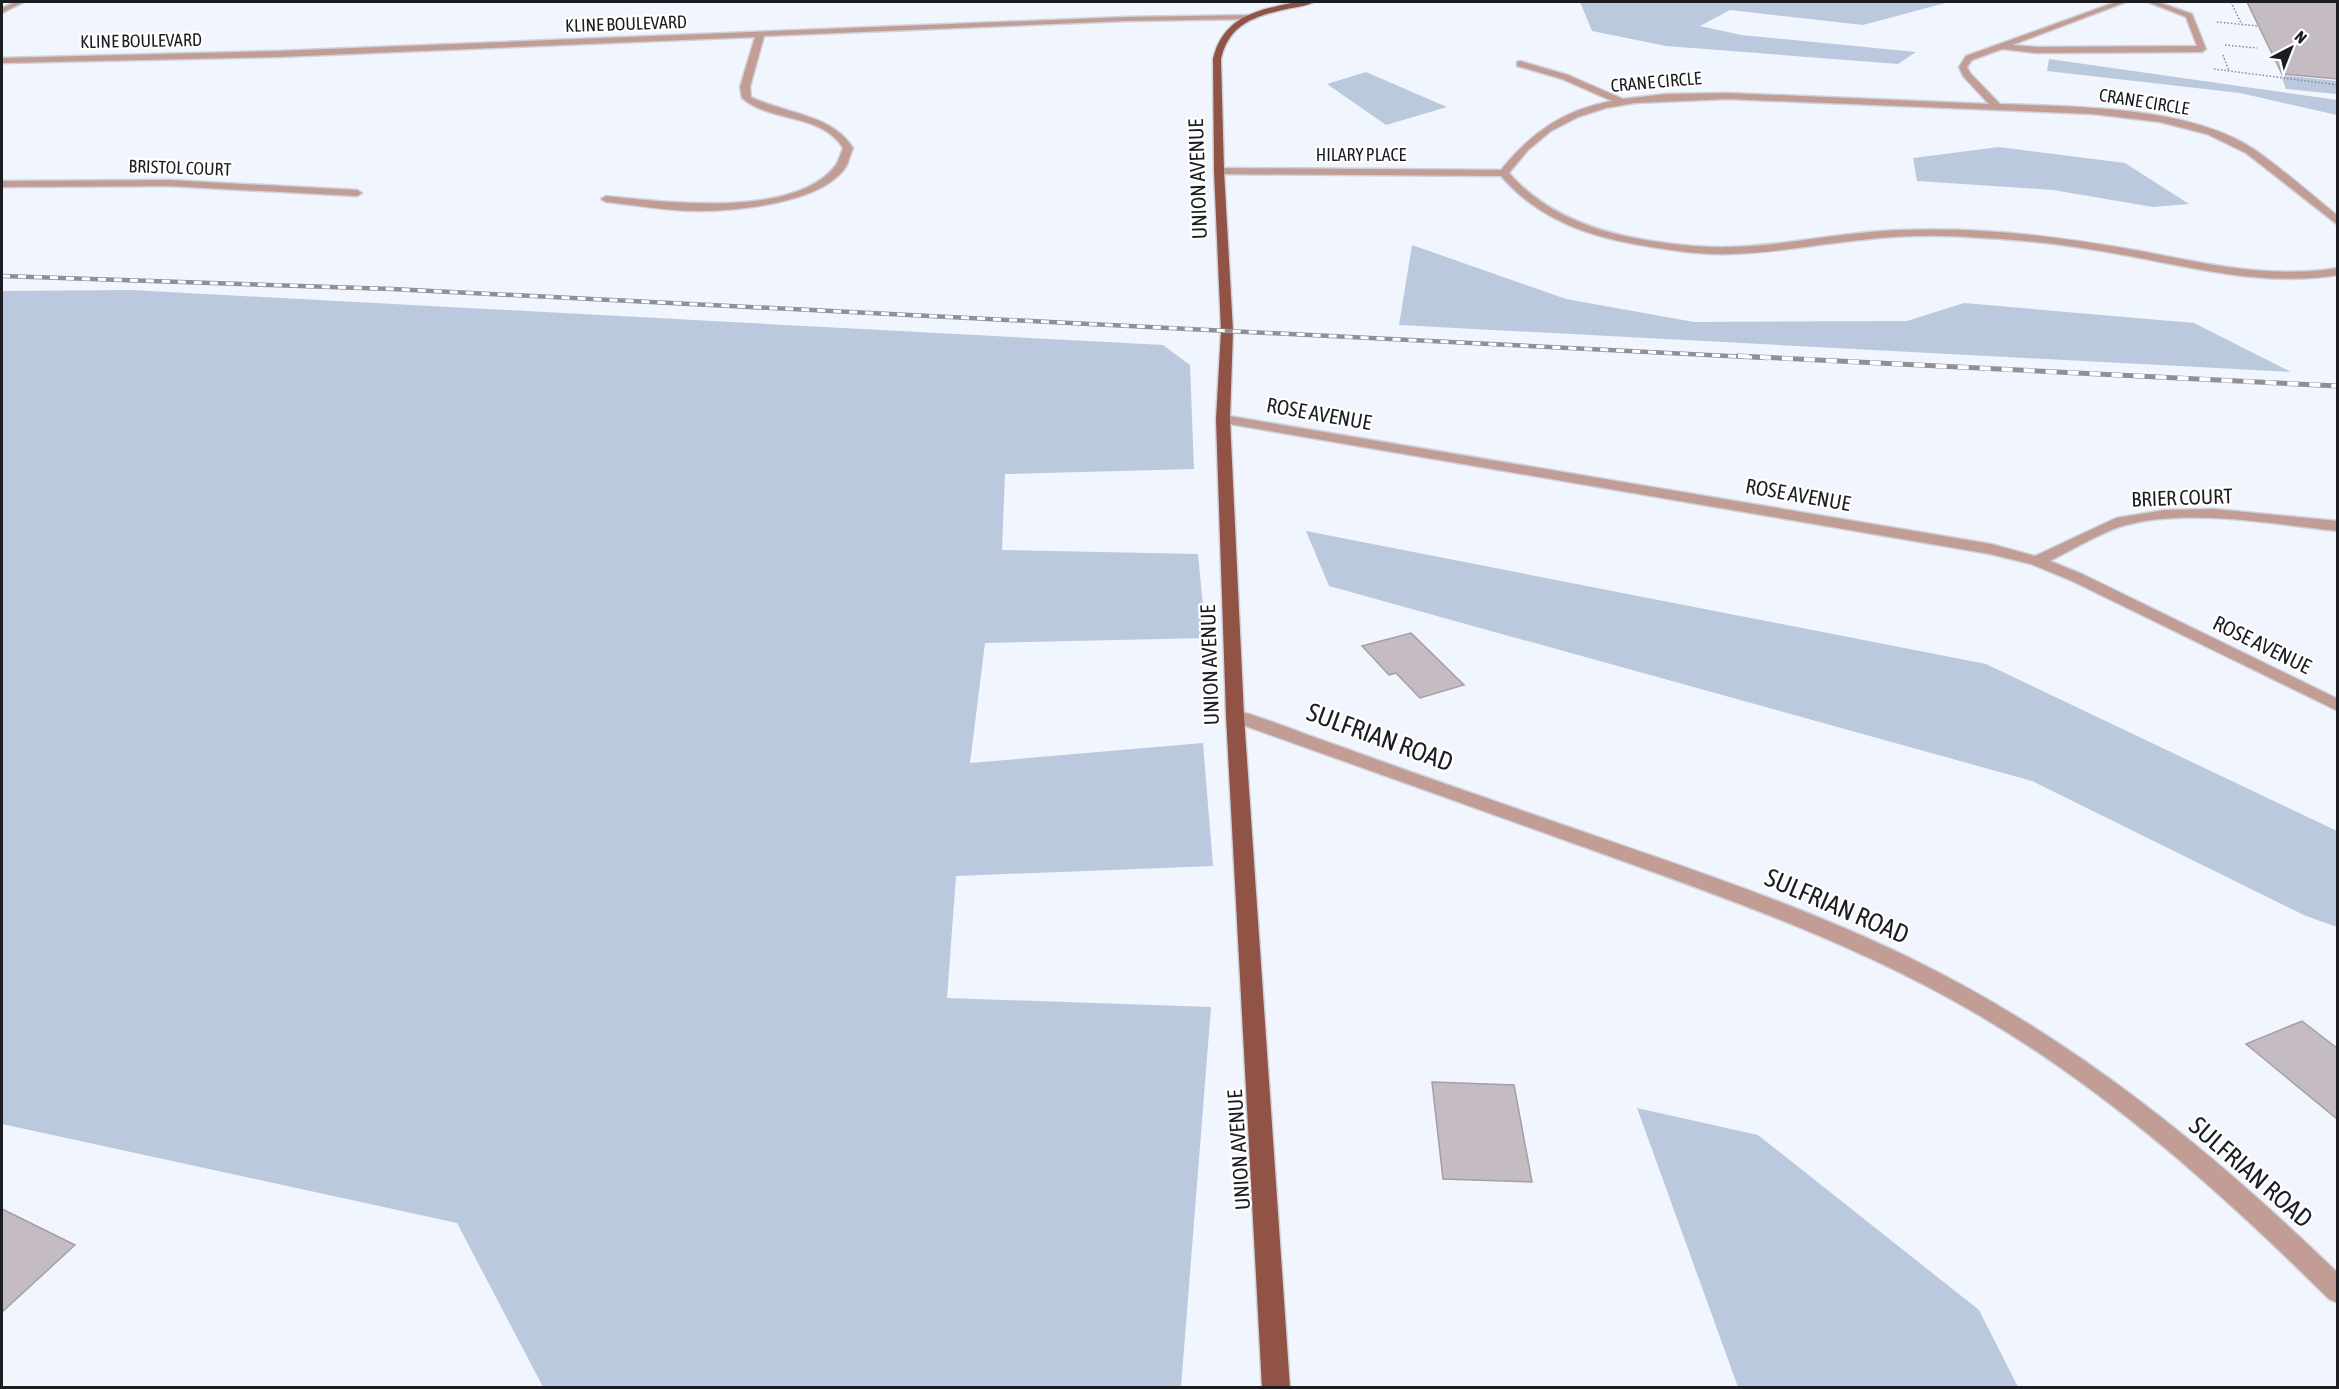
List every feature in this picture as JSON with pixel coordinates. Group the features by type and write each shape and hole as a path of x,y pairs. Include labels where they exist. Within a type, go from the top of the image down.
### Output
{"main road":[{"name":"UNION AVENUE","path":"1276,1388 1235,716 1223,419 1227,331 1219,171 1217,48 1232,27 1252,17 1310,2"}],"street":[{"path":"2,11 20,2"},
{"path":"1996,106 1966,74 1963,67 1970,58 1997,46 2122,2"},
{"path":"1997,46 2037,50 2202,49 2189,16 2152,2"},
{"name":"KLINE BOULEVARD","path":"2,61 278,54 760,35 1127,15 1252,17"},
{"path":"606,199 690,208 750,204 805,190 832,175 844,165 848,148 846,143 831,130 764,107 747,98 745,87 760,35"},
{"path":"1520,64 1566,77 1620,101"},
{"name":"CRANE CIRCLE","path":"1504,173 1512,160 1537,137 1568,118 1620,101 1674,96 1728,96 2120,113 2160,119 2210,132 2250,151 2337,222"},
{"name":"HILARY PLACE","path":"1219,171 1504,173"},
{"path":"1504,173 1514,187 1539,207 1574,224 1614,236 1659,244 1738,250 1857,236 1933,232 2028,238 2099,247 2231,273 2290,277 2337,271"},
{"name":"BRISTOL COURT","path":"2,184 169,183 357,193"},
{"name":"ROSE AVENUE","path":"1223,419 1992,549 2037,561 2076,577 2337,706"},
{"name":"BRIER COURT","path":"2037,561 2121,521 2165,515 2214,514 2337,526"},
{"name":"SULFRIAN ROAD","path":"1235,716 1773,907 1850,938 1924,974 1998,1016 2072,1064 2146,1119 2302,1256 2337,1291"}],"path":[{"path":"2231,2 2242,25"},
{"path":"2210,21 2259,26"},
{"path":"2200,42 2257,48"},
{"path":"2211,68 2337,86"}],"shaded area":[{"path":"1580,2 1949,2 1863,25 1730,10 1700,26 1741,35 1916,52 1898,64 1666,46 1592,31"},
{"path":"2049,59 2337,100 2337,115 2240,93 2047,71"},
{"path":"1366,72 1447,107 1386,125 1327,84"},
{"path":"2281,75 2337,81 2337,94 2286,89"},
{"path":"1999,147 2125,163 2189,204 2153,207 2053,190 1917,181 1913,158"},
{"path":"1412,245 1566,299 1694,322 1907,321 1964,303 2194,323 2291,372 1399,325"},
{"path":"131,290 1163,345 1190,365 1194,469 1005,474 1002,550 1198,554 1206,638 985,643 970,763 1203,743 1213,866 956,876 947,998 1211,1007 1181,1387 543,1387 457,1223 2,1124 2,291"},
{"path":"1306,531 1986,664 2337,831 2337,927 2306,916 2032,781 1329,586"},
{"path":"1637,1108 1758,1135 1979,1310 2018,1387 1738,1387"}],"building":[{"path":"2247,2 2337,2 2337,79 2282,74"},
{"path":"1411,633 1464,685 1420,698 1396,673 1389,675 1362,646"},
{"path":"2302,1021 2337,1048 2337,1119 2246,1044"},
{"path":"1432,1082 1514,1085 1532,1182 1443,1179"},
{"path":"2,1209 75,1245 2,1312"}],"railway":[{"path":"2,276 392,289 1768,358"},
{"path":"1738,356 2338,386"}]}
